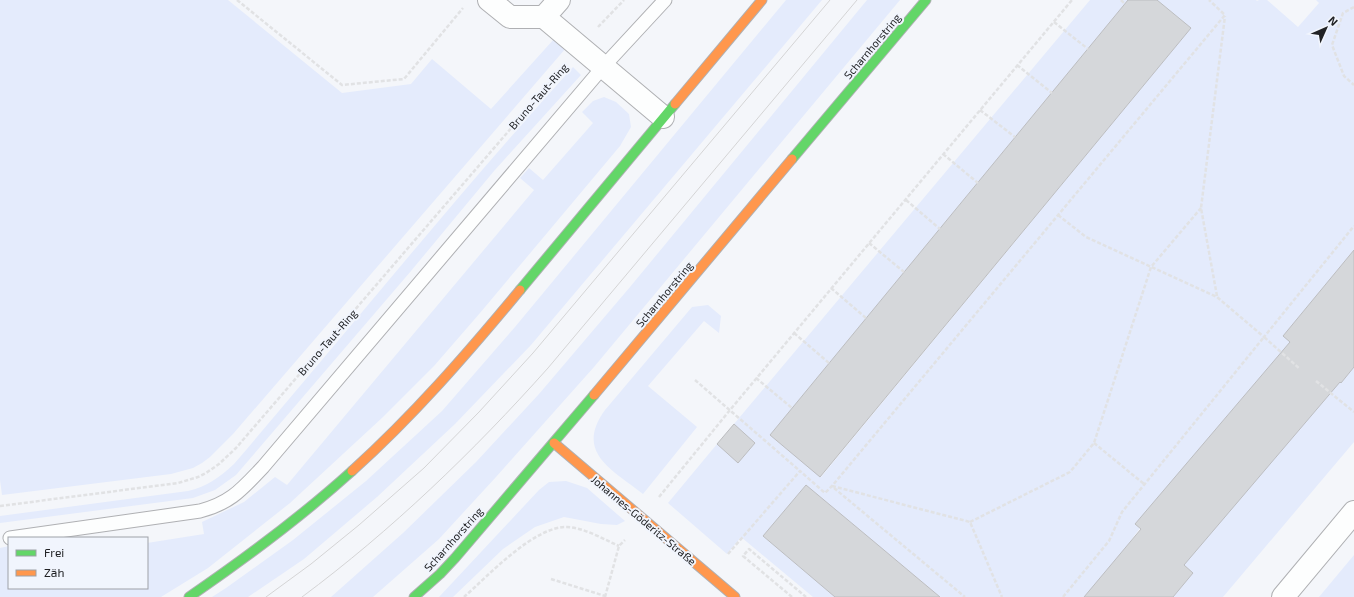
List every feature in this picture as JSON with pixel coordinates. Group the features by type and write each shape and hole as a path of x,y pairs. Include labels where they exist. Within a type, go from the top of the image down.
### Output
{"street":[{"path":"489,0 510,18 544,17 663,117"},
{"path":"544,17 559,0"},
{"path":"189,597 284,528 382,443 478,340 762,0"},
{"name":"Scharnhorstring","path":"414,597 440,574 455,558 554,443 926,0"},
{"name":"Johannes-Göderitz-Straße","path":"554,443 735,597"},
{"path":"1283,597 1354,512"}],"lane":[{"path":"17,537 200,511 220,504 235,495 268,461 604,67 665,0"}],"path":[{"path":"237,0 342,85 404,79 465,6"},
{"name":"Bruno-Taut-Ring","path":"0,506 168,485 188,481 198,477 219,464 236,448 580,47 624,0"},
{"path":"655,502 756,378 1072,0"},
{"path":"1121,0 1125,4"},
{"path":"1209,0 1225,15"},
{"path":"1354,7 1343,13 1332,45 1344,76 1354,84"},
{"path":"1218,296 1201,208 1225,15"},
{"path":"695,380 826,493 1225,15"},
{"path":"1054,22 1088,49"},
{"path":"1017,65 1052,93"},
{"path":"980,110 1015,137"},
{"path":"943,154 978,182"},
{"path":"906,200 940,229"},
{"path":"832,486 970,522 1070,472 1094,443 1151,267 1201,208"},
{"path":"1058,215 1086,237 1218,296 1300,369"},
{"path":"1062,597 1109,541 1122,512 1144,484 1354,226"},
{"path":"869,243 904,272"},
{"path":"831,288 866,318"},
{"path":"794,333 829,363"},
{"path":"756,378 792,408"},
{"path":"1316,381 1354,412"},
{"path":"1094,443 1144,484"},
{"path":"710,576 800,471"},
{"path":"832,486 965,597"},
{"path":"970,522 1002,597"},
{"path":"464,597 516,551 531,540 549,530 568,527 584,531 619,546 605,597 551,579"},
{"path":"792,597 743,556 749,549 806,597"}],"shaded area":[{"path":"0,0 228,0 342,93 411,84 432,59 491,109 554,39 566,48 233,434 210,457 193,468 171,474 2,495 0,480"},
{"path":"786,0 822,0 531,345 455,424 377,497 304,559 248,597 212,597 293,540 366,481 442,411 515,327"},
{"path":"867,0 900,0 594,367 496,477 439,539 373,597 331,597 403,533 476,462 539,394 630,287"},
{"path":"1090,0 1128,0 770,435 821,477 1191,28 1157,0 1267,0 1298,27 1319,3 1316,0 1354,0 1354,250 1283,336 1310,358 1136,524 1140,528 1124,550 1084,597 940,597 806,485 763,536 835,597 813,597 741,537 727,554 668,503 717,444 738,463 755,443 734,424"},
{"path":"573,67 581,75 494,171 411,271 236,475 215,490 193,498 0,523 0,516 188,491 207,484 223,473 234,464 444,214"},
{"path":"604,97 616,102 629,114 631,127 620,146 434,366 383,417 290,503 208,568 161,597 0,597 0,548 8,546 8,589 148,589 148,543 204,534 202,522 244,502 275,477 287,485 534,190 520,178 529,168 543,180 593,123 582,112 593,101"},
{"path":"708,305 721,316 719,333 704,321 648,386 697,427 643,494 620,477 601,459 595,449 594,438 597,425 605,410 692,307"},
{"path":"1354,367 1354,442 1223,597 1173,597 1193,573 1184,565 1325,371 1341,383"},
{"path":"566,481 587,488 625,521 617,525 601,524 564,517 535,527 503,549 453,597 439,597 539,490 549,482"},
{"path":"1354,555 1354,597 1319,597"}],"building":[{"path":"1128,0 1157,0 1191,28 820,477 770,435"},
{"path":"1354,250 1354,367 1184,565 1193,573 1173,597 1084,597 1141,529 1135,524 1290,342 1283,336"},
{"path":"734,424 755,443 738,463 717,444"},
{"path":"806,485 940,597 835,597 763,536"}],"tram line":[{"path":"266,597 311,564 359,525 424,468 479,412 533,353 830,0"},
{"path":"302,597 368,545 431,489 520,399 548,368 857,0"}],"traffic: fast":[{"path":"792,159 926,0"},
{"path":"520,290 675,104"},
{"path":"414,597 440,574 455,558 594,395"},
{"path":"189,597 273,537 352,471"}],"traffic: slow":[{"path":"675,104 762,0"},
{"path":"594,395 792,159"},
{"path":"352,471 397,429 439,384 520,290"},
{"path":"554,443 735,597"}]}
